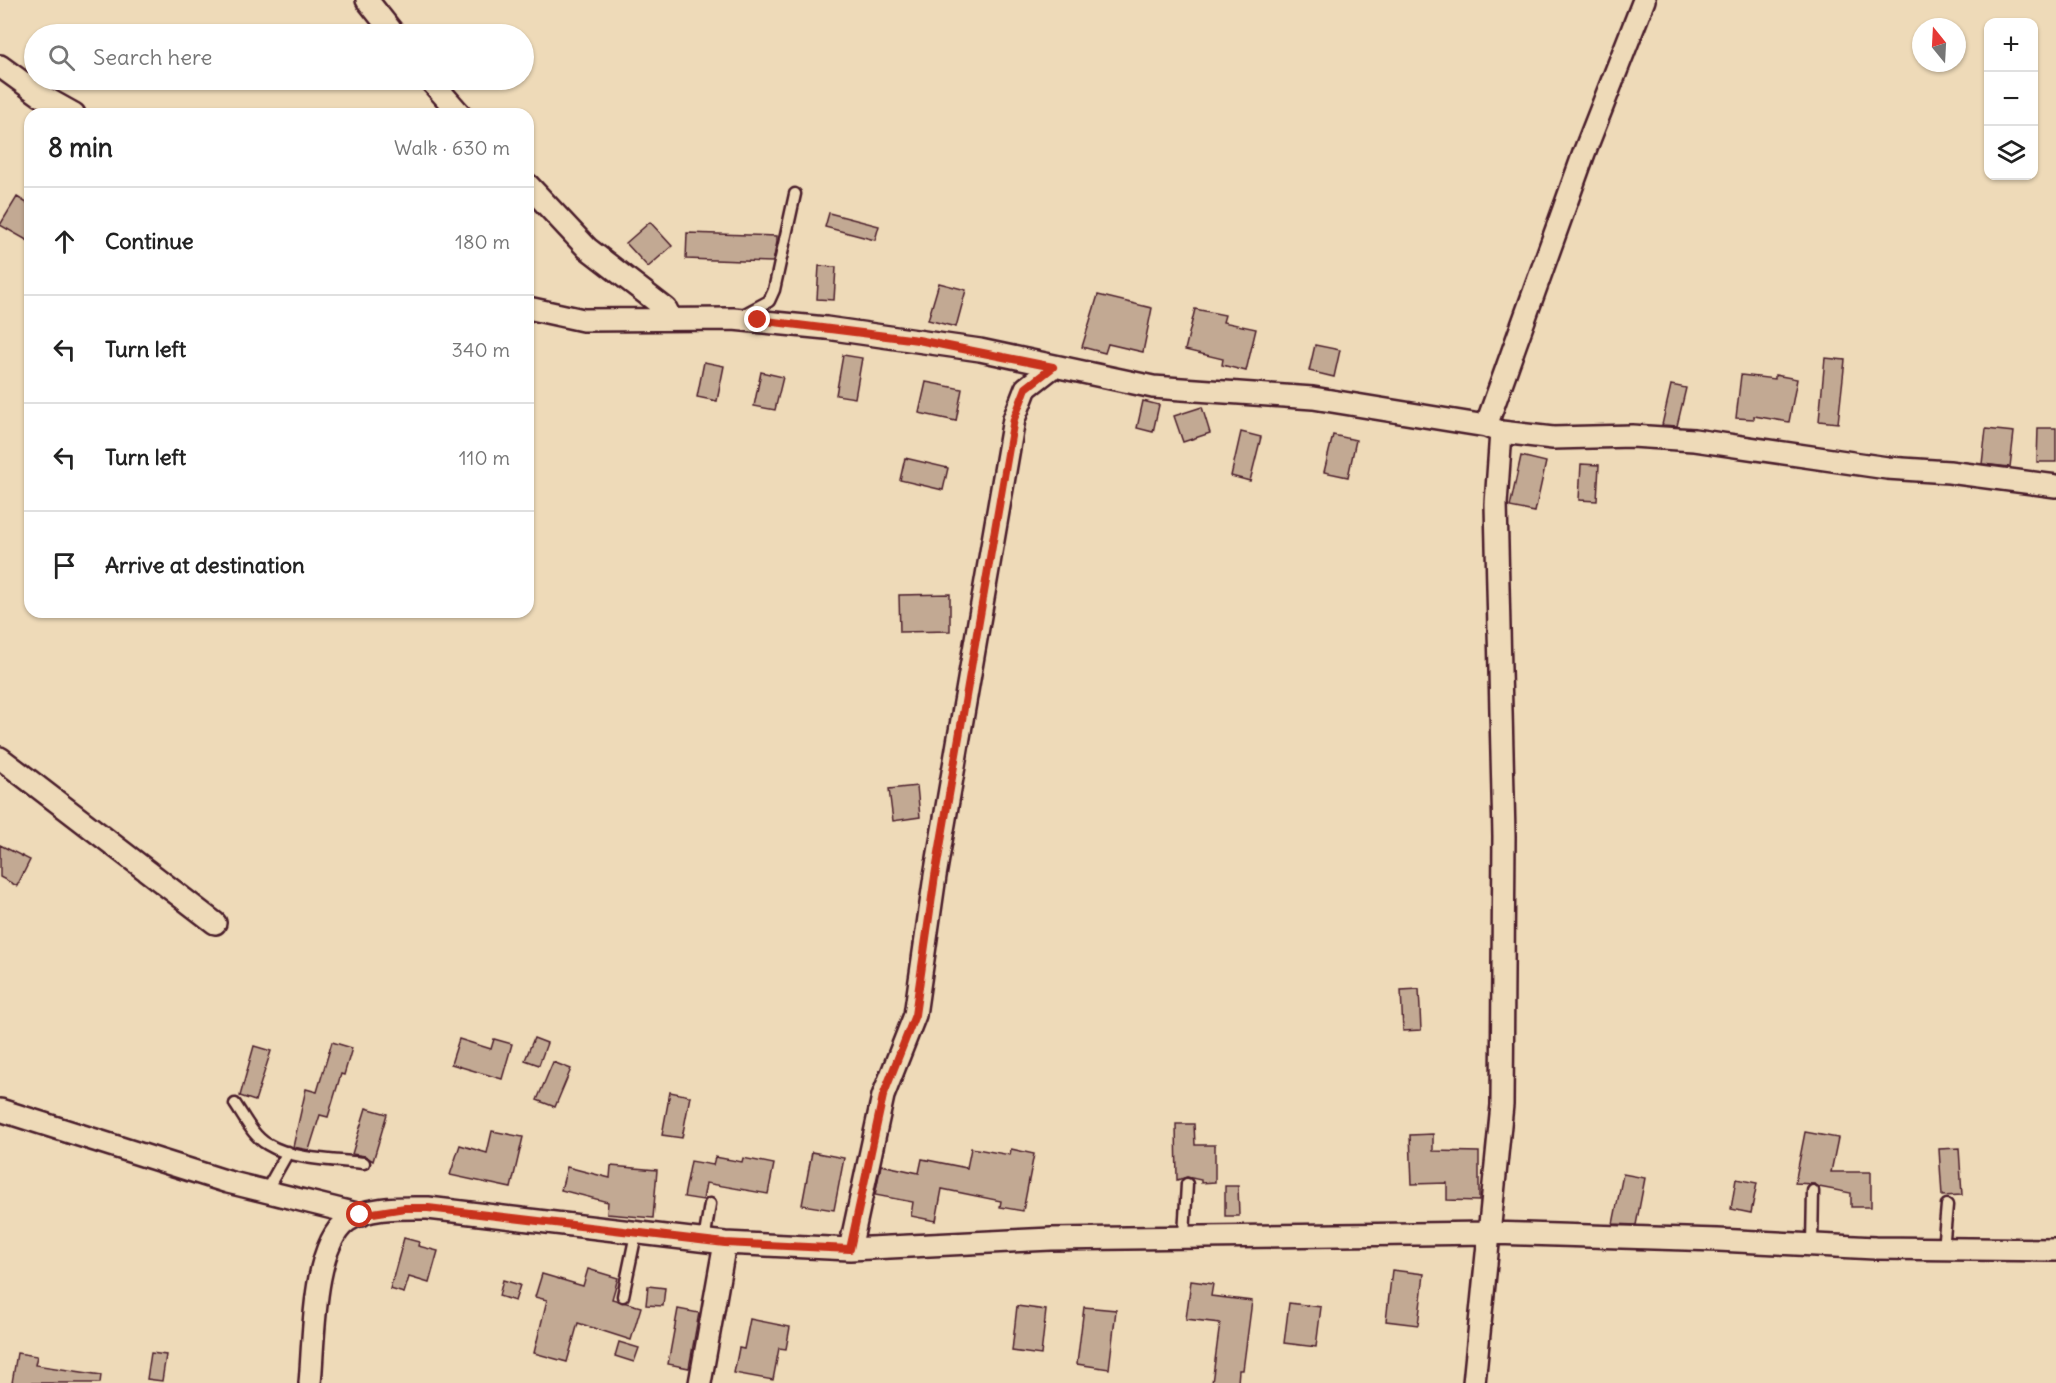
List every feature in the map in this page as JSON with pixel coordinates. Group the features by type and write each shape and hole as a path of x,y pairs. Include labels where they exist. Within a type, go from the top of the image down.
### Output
{"street":[{"path":"367,0 386,24"},
{"path":"1474,1383 1502,1105 1505,989 1502,694 1494,429 1584,153 1644,0"},
{"path":"0,66 24,82"},
{"path":"37,90 65,108"},
{"path":"439,90 455,108"},
{"path":"534,191 587,248 666,309 671,319"},
{"path":"534,309 583,320 733,319 918,340 1153,387 1313,398 1553,438 1632,436 1694,440 1887,468 1949,472 2056,486"},
{"path":"850,1249 883,1096 915,1015 937,865 1014,419 1026,388 1053,367"},
{"path":"0,758 215,923"},
{"path":"0,1110 228,1182 360,1215"},
{"path":"310,1383 318,1296 326,1254 338,1231 347,1221 360,1215 405,1208 428,1208 715,1242 850,1249 1184,1235 1490,1233 1943,1249 2056,1250"},
{"path":"700,1383 715,1242"}],"lane":[{"path":"733,319 759,309 769,301 774,290 795,194"},
{"path":"235,1104 257,1136 267,1144 288,1152 364,1163"},
{"path":"266,1191 288,1152"},
{"path":"1184,1235 1187,1184"},
{"path":"1812,1245 1813,1191"},
{"path":"710,1204 715,1242"},
{"path":"1943,1249 1947,1205"},
{"path":"623,1296 636,1234"}],"building":[{"path":"17,197 24,201 24,239 0,225"},
{"path":"829,213 879,226 875,240 825,227"},
{"path":"650,222 672,246 648,267 626,243"},
{"path":"687,233 777,236 773,262 686,259"},
{"path":"819,266 836,267 834,300 817,299"},
{"path":"939,283 966,290 956,327 928,320"},
{"path":"1098,295 1152,308 1143,352 1108,344 1105,353 1082,347"},
{"path":"1195,309 1225,315 1223,322 1256,329 1246,371 1222,365 1223,359 1185,350"},
{"path":"1315,345 1340,350 1334,377 1309,371"},
{"path":"843,355 862,358 855,398 836,395"},
{"path":"1825,358 1845,360 1838,423 1819,421"},
{"path":"704,362 724,366 717,401 697,397"},
{"path":"761,372 783,377 775,410 754,406"},
{"path":"1741,375 1775,379 1775,375 1797,379 1789,422 1754,416 1754,419 1736,418"},
{"path":"926,382 962,389 956,421 919,413"},
{"path":"1671,385 1686,388 1677,426 1662,425"},
{"path":"1143,401 1159,405 1153,432 1137,428"},
{"path":"1202,407 1210,433 1183,442 1174,416"},
{"path":"2038,428 2056,428 2056,462 2037,462"},
{"path":"1986,429 2014,432 2010,467 1982,464"},
{"path":"1241,432 1261,437 1250,481 1231,476"},
{"path":"1333,435 1356,440 1348,477 1324,472"},
{"path":"1521,456 1546,462 1535,512 1510,507"},
{"path":"905,458 948,468 943,490 900,480"},
{"path":"1581,464 1599,465 1597,501 1579,500"},
{"path":"950,594 950,631 900,632 899,595"},
{"path":"917,786 920,817 893,821 889,789"},
{"path":"0,845 30,860 17,886 0,877"},
{"path":"1419,989 1421,1030 1403,1031 1401,990"},
{"path":"534,1038 547,1043 539,1065 525,1060"},
{"path":"459,1039 491,1049 494,1039 512,1044 502,1079 451,1064"},
{"path":"332,1042 352,1048 344,1075 341,1074 328,1117 320,1115 309,1150 293,1147 306,1089 317,1092"},
{"path":"254,1046 271,1051 255,1101 240,1096"},
{"path":"553,1062 571,1069 555,1107 537,1100"},
{"path":"670,1092 690,1096 682,1138 662,1135"},
{"path":"366,1108 387,1114 373,1161 365,1156 352,1154"},
{"path":"1176,1124 1194,1124 1195,1145 1215,1145 1215,1182 1201,1183 1201,1180 1187,1177 1177,1180"},
{"path":"492,1131 523,1137 511,1188 450,1175 460,1145 487,1153"},
{"path":"1805,1132 1838,1138 1831,1172 1871,1172 1871,1207 1851,1207 1851,1193 1814,1184 1795,1183"},
{"path":"1433,1134 1433,1151 1479,1152 1479,1201 1447,1200 1447,1183 1412,1184 1410,1135"},
{"path":"971,1148 1010,1155 1011,1149 1034,1154 1023,1211 1000,1207 1001,1201 942,1189 936,1221 911,1216 913,1202 875,1195 881,1165 919,1173 922,1159 967,1168"},
{"path":"1959,1148 1962,1195 1942,1196 1939,1149"},
{"path":"812,1152 844,1158 834,1210 802,1205"},
{"path":"715,1157 742,1162 743,1158 774,1164 768,1194 706,1183 703,1200 684,1197 691,1161 713,1165"},
{"path":"611,1166 657,1170 653,1218 607,1214 608,1202 561,1190 567,1167 610,1178"},
{"path":"1623,1174 1645,1178 1636,1225 1613,1224"},
{"path":"1736,1179 1757,1183 1751,1213 1731,1209"},
{"path":"1225,1186 1238,1186 1239,1216 1225,1216"},
{"path":"404,1238 419,1242 418,1246 438,1251 429,1283 409,1277 404,1293 390,1289"},
{"path":"588,1269 618,1278 612,1299 641,1307 631,1340 578,1323 567,1362 534,1353 547,1300 535,1297 542,1274 583,1286"},
{"path":"1392,1270 1424,1274 1418,1325 1386,1321"},
{"path":"503,1280 520,1285 515,1301 499,1296"},
{"path":"1191,1281 1213,1284 1211,1296 1252,1301 1243,1370 1239,1370 1238,1383 1212,1383 1220,1323 1186,1319"},
{"path":"648,1286 665,1288 663,1306 646,1305"},
{"path":"1289,1303 1321,1307 1316,1347 1284,1343"},
{"path":"1017,1306 1046,1310 1041,1355 1012,1351"},
{"path":"1084,1307 1116,1310 1109,1369 1077,1364"},
{"path":"678,1309 699,1313 689,1368 668,1364"},
{"path":"750,1319 790,1327 786,1349 779,1348 773,1380 734,1373 739,1348 744,1349"},
{"path":"619,1342 639,1348 634,1362 615,1356"},
{"path":"17,1353 37,1356 35,1365 101,1375 100,1383 12,1383"},
{"path":"151,1353 166,1355 162,1381 147,1379"}],"route":[{"path":"360,1215 405,1208 428,1208 725,1243 850,1249 883,1096 915,1015 935,876 1014,419 1019,401 1026,388 1053,367 980,350 918,340 758,320"}]}
